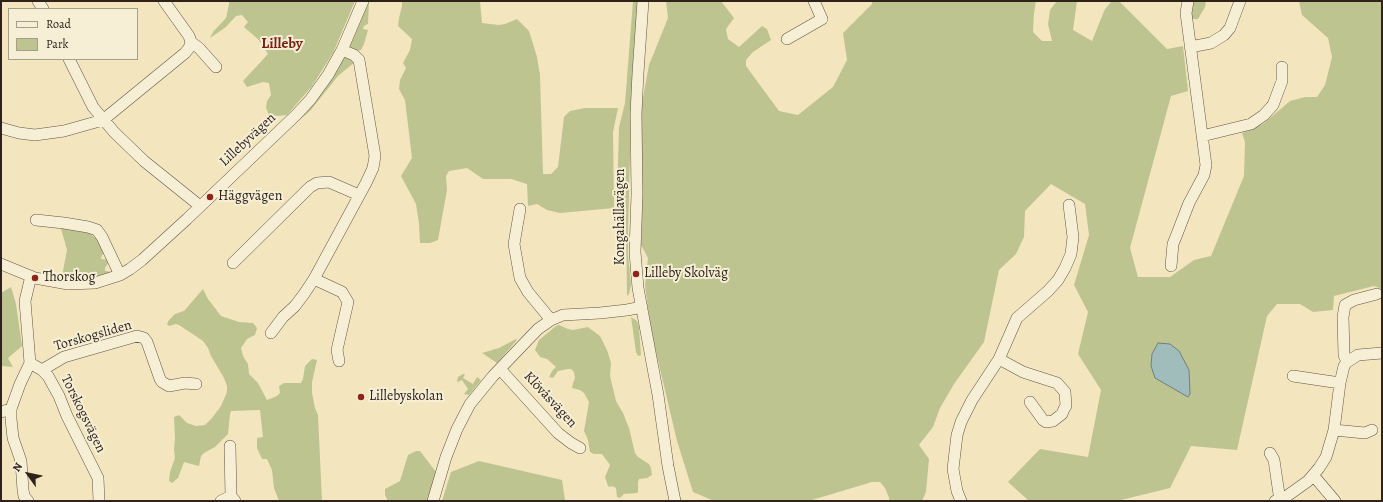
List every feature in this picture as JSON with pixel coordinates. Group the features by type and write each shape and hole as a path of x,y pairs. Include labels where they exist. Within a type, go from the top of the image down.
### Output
{"street":[{"path":"164,1 187,32 191,42 199,48 216,67"},
{"name":"Lillebyvägen","path":"1,264 30,276 56,282 83,284 95,283 120,275 142,260 296,115 310,100 342,50 364,1"},
{"name":"Kongahällavägen","path":"643,1 636,114 635,252 637,281 658,394 668,466 676,501"},
{"path":"787,39 822,19 814,1"},
{"path":"1171,266 1177,234 1189,203 1204,175 1206,166 1186,13 1188,1"},
{"path":"1190,47 1211,43 1224,35 1230,28 1240,1"},
{"path":"1,128 19,134 35,135 64,131 103,120 185,53 191,42"},
{"path":"271,333 283,317 295,306 314,279 374,168 375,156 359,60 354,55 342,50"},
{"path":"69,60 94,107 103,120 144,161 200,206"},
{"path":"1202,136 1251,124 1264,115 1272,105 1282,81 1282,67"},
{"path":"233,263 310,187 317,183 329,182 359,195"},
{"path":"961,501 957,491 954,469 957,435 966,412 999,359 1017,318 1048,291 1058,280 1065,268 1071,254 1073,237 1069,205"},
{"path":"520,209 514,244 520,278 528,292 551,320"},
{"path":"36,220 82,226 97,230 102,236 120,275"},
{"path":"28,501 24,496 21,461 13,438 11,418 6,411 30,363 25,301 30,276"},
{"path":"314,279 342,292 348,302 337,350 339,361"},
{"path":"1347,362 1344,355 1343,317 1345,305 1354,300 1377,294"},
{"path":"433,501 446,457 462,417 476,395 538,329 551,320 563,315 600,313 642,307"},
{"name":"Torskogsliden","path":"42,370 64,357 137,336 144,338 147,342 162,382 169,386 185,383 196,384"},
{"path":"1270,454 1274,460 1279,500 1295,491 1313,475 1326,457 1334,430 1340,383 1344,366 1358,354 1382,353"},
{"path":"999,359 1023,372 1057,383 1065,392 1066,406 1062,414 1053,421 1046,422 1043,420 1030,402"},
{"name":"Torskogsvägen","path":"30,363 42,370 48,376 59,396 67,416 98,478 99,501"},
{"name":"Klövåsvägen","path":"500,369 558,433 580,448"},
{"path":"1293,376 1340,383"},
{"path":"1334,430 1365,433 1372,430"},
{"path":"221,501 233,498 230,446"},
{"path":"1313,475 1335,501"}],"green space":[{"path":"229,1 355,1 333,53 312,86 287,115 269,115 266,108 267,101 271,95 269,83 263,82 247,87 243,81 268,54 259,40 244,27 248,22 242,15 236,16 226,27 210,38 213,32 226,18"},
{"path":"402,1 480,1 482,23 499,25 517,19 529,31 537,57 540,75 543,174 551,174 558,167 564,117 570,111 585,108 618,108 613,132 614,208 560,213 547,210 537,204 528,206 527,184 511,179 483,179 467,168 449,171 446,176 447,190 438,240 430,243 420,243 416,204 401,176 412,158 405,100 399,89 400,80 406,68 403,63 410,50 412,39 398,26"},
{"path":"633,1 640,1 631,120 628,255 631,285 627,296 626,226 622,214 627,213 620,209 617,201 619,127 625,103"},
{"path":"666,1 721,1 734,18 726,29 728,39 739,47 762,26 767,29 771,40 753,52 746,60 746,66 779,111 798,115 833,87 847,60 843,33 872,4 872,1 1036,1 1033,32 1042,41 1052,41 1048,24 1050,10 1057,1 1077,1 1073,30 1092,41 1105,9 1112,1 1119,1 1167,49 1183,46 1188,91 1171,96 1130,248 1138,277 1170,277 1194,260 1211,256 1244,176 1245,142 1242,133 1263,124 1290,101 1305,97 1317,97 1325,85 1332,57 1328,38 1302,15 1299,1 1382,1 1382,289 1374,286 1334,296 1333,310 1313,312 1300,304 1277,304 1267,316 1237,450 1191,446 1170,488 1117,501 1029,501 1008,482 1040,449 1088,457 1101,390 1078,354 1088,312 1074,285 1089,235 1085,204 1051,184 1025,211 1024,237 1016,254 999,270 984,342 954,384 940,408 933,427 919,445 929,459 926,492 922,501 889,501 885,488 880,482 872,482 812,500 714,501 693,492 677,441 651,331 645,286 648,258 641,245 642,215 637,190 641,108 649,65 668,18"},
{"path":"1193,1 1206,1 1205,7 1198,19 1190,19"},
{"path":"369,2 368,24 364,26 363,29 368,30 361,50 356,51 350,47 349,42"},
{"path":"344,58 350,58 355,62 338,76 310,111 281,135"},
{"path":"60,225 88,231 94,237 100,239 107,252 102,255 101,259 110,260 105,268 105,271 112,272 89,279 63,279 67,250"},
{"path":"11,287 16,304 22,346 8,358 13,367 1,366 1,293"},
{"path":"203,289 208,299 221,316 239,322 253,323 257,328 255,335 247,339 241,348 243,356 248,364 249,374 258,383 267,400 277,396 280,393 279,386 284,383 301,383 305,366 312,359 317,360 312,382 312,393 318,415 322,501 279,501 274,488 272,470 267,459 262,459 257,448 257,438 263,437 260,410 231,411 228,434 215,447 201,456 199,466 184,462 178,478 172,483 169,481 170,472 175,458 174,417 179,415 187,423 196,426 205,425 221,406 227,392 227,386 224,378 203,341 179,325 176,324 169,326 167,324 175,314 184,311"},
{"path":"631,317 637,321 639,327 641,355 638,356 636,352"},
{"path":"559,325 573,330 588,327 600,336 607,350 611,363 610,376 616,401 629,428 635,453 638,457 649,464 651,468 652,475 647,478 639,479 637,493 624,494 620,498 617,497 616,488 608,486 605,477 610,465 602,454 594,454 590,452 588,440 584,431 589,402 584,393 580,390 572,388 575,378 574,372 571,369 558,371 553,378 549,377 556,367 547,359 540,357 535,350 539,340"},
{"path":"516,339 517,340 497,363 482,353 499,348"},
{"path":"465,374 463,378 473,384 477,377 481,380 469,395 464,394 468,389 462,380 457,381 458,377"},
{"path":"416,451 420,451 436,472 429,501 388,501 385,495 385,489 400,481 408,455"},
{"path":"479,461 562,480 565,500 567,501 442,501 451,472"}],"water":[{"path":"1158,343 1170,344 1179,351 1189,370 1190,394 1188,397 1155,378 1151,366 1152,354"}],"place":[{"name":"Häggvägen","path":"210,197"},
{"name":"Lilleby Skolväg","path":"636,274"},
{"name":"Thorskog","path":"35,278"},
{"name":"Lillebyskolan","path":"361,397"}],"district":[{"name":"Lilleby","path":"282,44"}]}
